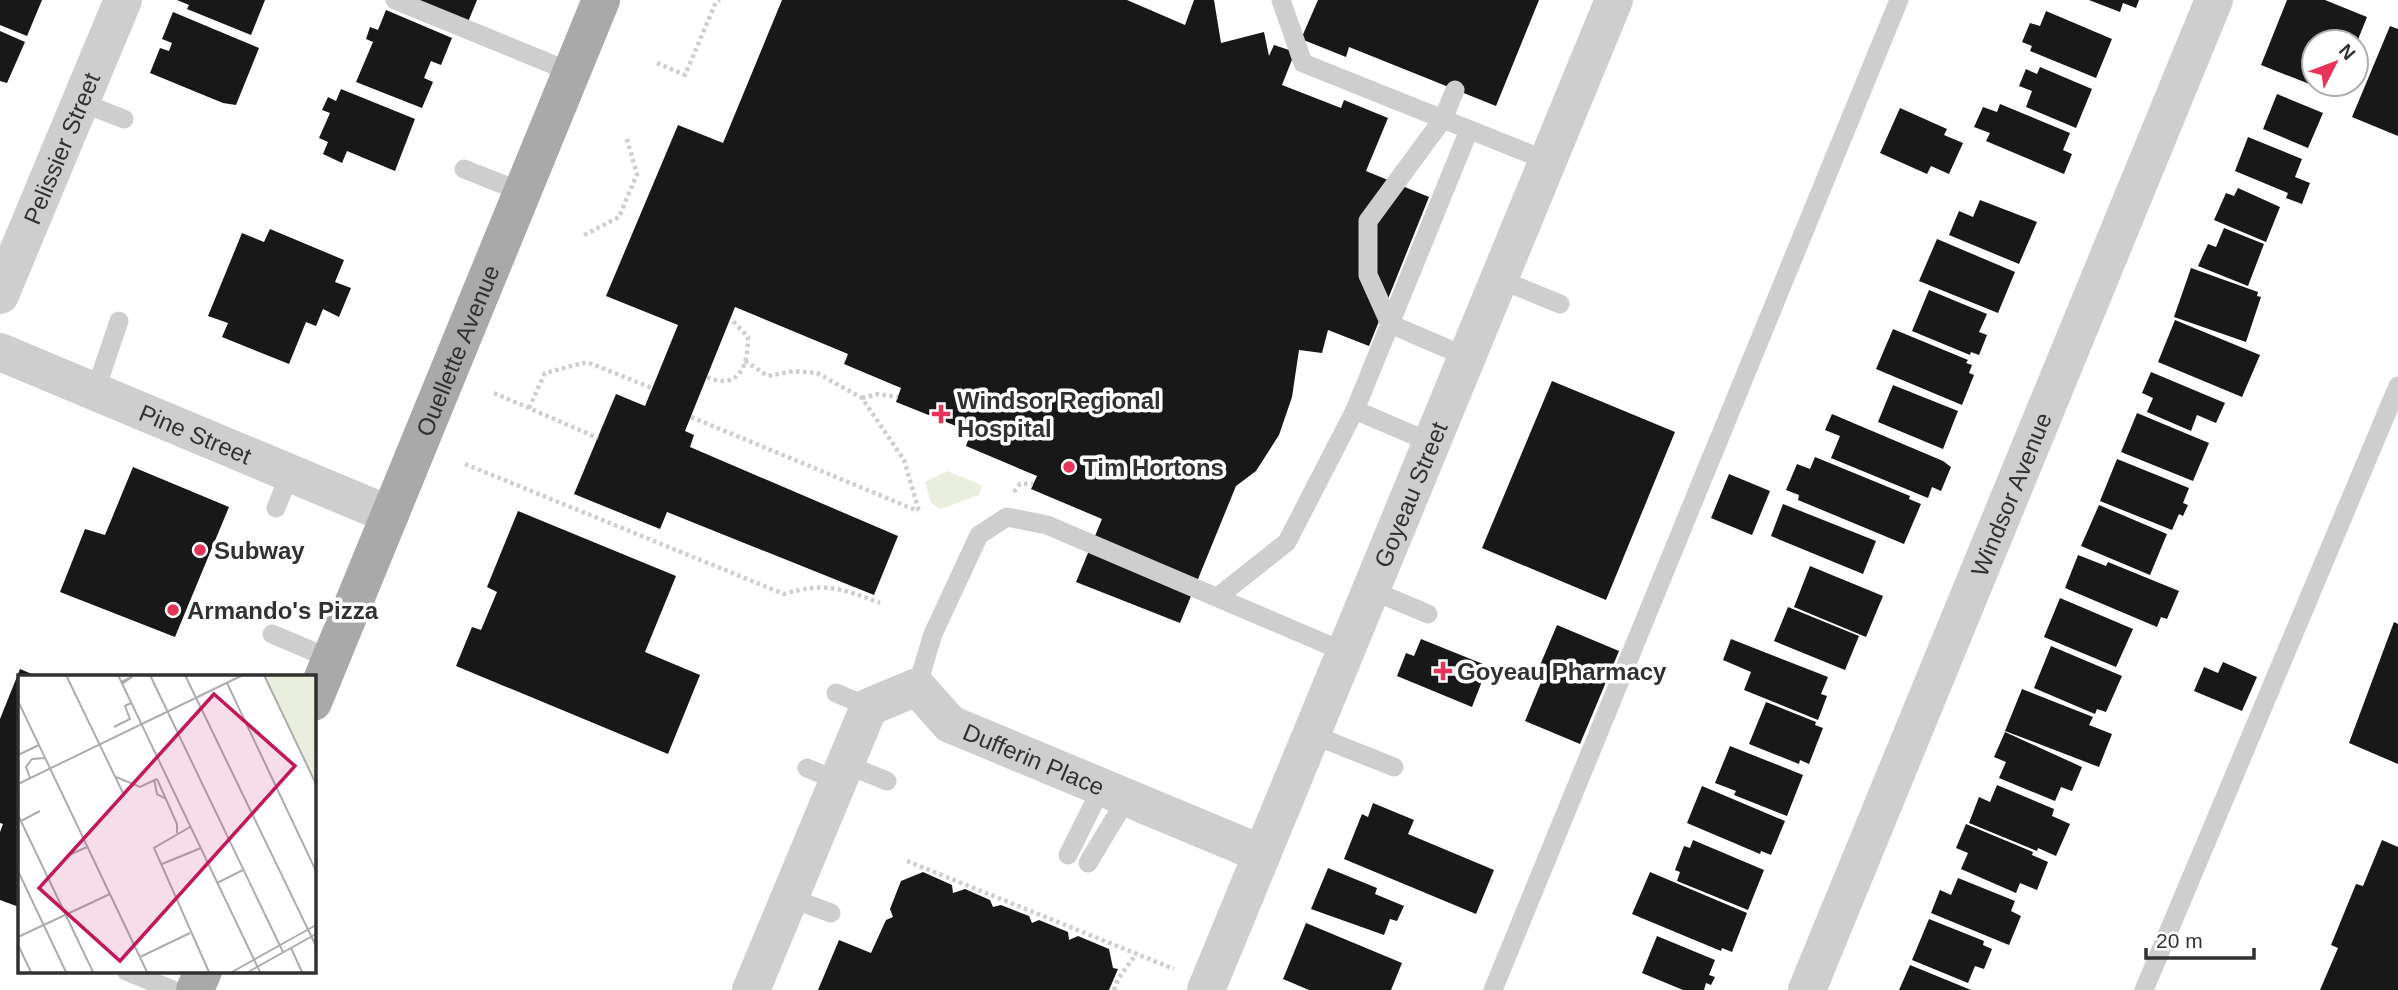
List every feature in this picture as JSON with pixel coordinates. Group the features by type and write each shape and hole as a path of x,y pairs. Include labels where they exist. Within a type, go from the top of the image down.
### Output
{"main road":[{"name":"Ouellette Avenue","path":"315,697 601,0"},
{"path":"195,990 203,972"}],"street":[{"name":"Pelissier Street","path":"0,295 123,0"},
{"name":"Goyeau Street","path":"1206,990 1614,0"},
{"name":"Windsor Avenue","path":"1807,990 2214,0"},
{"name":"Pine Street","path":"0,352 390,515"},
{"path":"751,990 790,898 853,700 917,687"},
{"name":"Dufferin Place","path":"917,687 950,723 1262,854"}],"lane":[{"path":"395,0 571,72"},
{"path":"1281,0 1303,63 1548,161"},
{"path":"1493,990 1899,0"},
{"path":"1455,90 1443,119 1368,221 1368,275 1390,324 1467,357"},
{"path":"80,102 124,119"},
{"path":"1219,596 1287,542 1355,410 1469,130"},
{"path":"464,169 522,192"},
{"path":"1499,279 1560,304"},
{"path":"95,392 119,321"},
{"path":"2144,990 2398,386"},
{"path":"1355,410 1432,443"},
{"path":"276,508 290,473"},
{"path":"917,687 933,634 979,535 1007,517 1047,525 1219,596 1345,652"},
{"path":"1371,590 1428,614"},
{"path":"272,634 331,659"},
{"path":"1311,734 1394,767"},
{"path":"830,771 887,781"},
{"path":"1068,855 1114,792"},
{"path":"1088,863 1114,792"},
{"path":"790,898 831,913"},
{"path":"128,972 173,990"}],"path":[{"path":"657,63 685,75 716,2 720,0"},
{"path":"584,235 619,217 637,174 626,136"},
{"path":"708,377 721,383 731,381 740,373 745,361 748,337 731,319"},
{"path":"691,418 919,511 904,460 862,398 817,373 794,371 768,376 745,361"},
{"path":"529,408 545,373 587,362 652,388"},
{"path":"494,393 598,438"},
{"path":"862,398 878,394 898,397"},
{"path":"465,464 784,594 812,586 853,589 880,603"},
{"path":"1012,494 1020,484 1033,484"},
{"path":"906,861 1174,969"},
{"path":"1114,990 1118,979 1136,954"}],"shaded area":[{"path":"947,471 982,485 979,495 941,509 931,503 925,482"}],"building":[{"path":"0,0 42,0 27,36 0,25"},
{"path":"177,0 265,0 251,35 187,9 189,5"},
{"path":"406,0 477,0 468,22"},
{"path":"782,0 1127,0 1185,25 1194,0 1214,0 1221,43 1264,32 1269,56 1274,45 1295,52 1282,85 1341,108 1344,100 1388,118 1366,171 1429,197 1369,346 1328,330 1322,353 1299,350 1292,397 1279,435 1256,471 1236,486 1180,623 1076,582 1102,519 1031,489 1037,476 966,446 971,432 896,402 901,388 844,364 848,354 735,307 685,431 694,435 690,447 898,536 874,595 667,512 660,529 574,494 616,394 645,406 678,325 606,296 678,125 723,143"},
{"path":"1318,0 1539,0 1496,106 1349,47 1346,57 1301,39"},
{"path":"2089,0 2139,0 2136,8 2123,3 2120,12"},
{"path":"2287,0 2325,0 2367,17 2363,28 2300,28 2300,80 2261,65"},
{"path":"386,10 452,38 441,65 431,61 424,78 433,82 422,108 356,82 373,42 366,39 370,27 378,30"},
{"path":"2046,11 2112,39 2096,78 2030,51 2032,46 2022,42 2030,23 2040,26"},
{"path":"173,12 259,48 236,105 223,103 150,73 160,48 169,51 172,43 162,39"},
{"path":"2390,26 2398,29 2398,136 2352,117 2360,98 2370,98 2370,74"},
{"path":"0,31 25,42 7,83 0,81"},
{"path":"2040,67 2092,89 2076,128 2026,107 2032,91 2019,86 2026,69 2037,74"},
{"path":"341,89 415,119 395,171 347,151 342,163 323,154 328,142 319,138 330,113 322,110 328,97 336,101"},
{"path":"2277,94 2323,113 2308,148 2263,129"},
{"path":"2000,104 2070,133 2063,150 2072,154 2064,174 1986,141 1990,133 1974,127 1983,107 1997,112"},
{"path":"1900,108 1947,129 1944,135 1963,143 1949,174 1931,166 1927,174 1880,153"},
{"path":"2248,137 2302,159 2295,177 2310,183 2302,204 2286,198 2288,193 2235,171"},
{"path":"2238,188 2280,207 2266,242 2214,220 2226,193 2234,196"},
{"path":"1980,200 2037,222 2019,264 1949,235 1959,211 1973,217"},
{"path":"2224,228 2264,244 2248,286 2198,266 2208,244 2216,247"},
{"path":"270,229 344,260 335,282 351,288 339,317 323,309 316,326 306,322 289,364 222,337 228,323 208,316 242,233 264,242"},
{"path":"1937,239 2015,272 1998,313 1919,281"},
{"path":"2191,268 2258,292 2257,296 2261,297 2246,342 2174,317"},
{"path":"1929,290 1987,314 1979,332 1987,335 1979,355 1971,352 1970,355 1912,331"},
{"path":"2175,320 2260,355 2242,397 2158,362"},
{"path":"1893,329 1968,360 1966,363 1972,365 1969,373 1974,375 1962,405 1876,369"},
{"path":"2151,372 2225,403 2216,423 2197,415 2191,431 2147,412 2153,398 2142,393"},
{"path":"1552,381 1675,432 1606,600 1482,548"},
{"path":"1893,385 1958,411 1943,449 1878,422"},
{"path":"2137,413 2209,443 2193,481 2121,452"},
{"path":"1832,414 1943,461 1951,467 1941,491 1932,487 1928,498 1831,458 1840,436 1825,430"},
{"path":"1815,457 1910,496 1909,499 1921,504 1904,544 1798,500 1799,495 1786,490 1797,464 1810,469"},
{"path":"2117,459 2189,488 2183,503 2188,505 2183,516 2179,514 2172,530 2100,501"},
{"path":"133,467 229,507 175,637 60,592 85,529 105,535"},
{"path":"1729,474 1770,491 1752,535 1711,518"},
{"path":"1783,504 1876,541 1863,574 1771,536"},
{"path":"2099,505 2167,534 2150,575 2081,546"},
{"path":"518,511 676,576 645,652 700,675 668,754 456,666 472,627 481,630 497,592 487,587"},
{"path":"2078,555 2106,566 2108,562 2179,591 2167,619 2161,617 2157,627 2065,588"},
{"path":"1810,566 1883,596 1866,637 1794,607"},
{"path":"2060,598 2133,629 2116,667 2044,637"},
{"path":"1788,607 1859,636 1845,670 1774,641"},
{"path":"2394,622 2398,624 2398,764 2349,743"},
{"path":"1557,625 1619,651 1580,744 1525,721 1542,680 1535,677"},
{"name":"Goyeau Pharmacy","path":"1421,639 1488,666 1472,707 1397,676 1406,653 1414,656"},
{"path":"1731,639 1828,677 1821,694 1827,696 1818,720 1744,690 1751,672 1723,660"},
{"path":"2051,646 2122,676 2106,712 2097,709 2095,714 2034,688"},
{"path":"2223,662 2257,677 2242,711 2194,691 2204,667 2218,673"},
{"path":"20,669 34,675 18,675 18,907 0,900 0,832 3,824 0,823 0,719"},
{"path":"2022,689 2093,717 2089,725 2112,734 2099,767 2005,731"},
{"path":"1766,702 1816,722 1815,725 1823,728 1809,764 1800,760 1799,764 1749,744"},
{"path":"2005,732 2082,767 2072,791 2061,787 2055,801 1999,778 2006,762 1994,757"},
{"path":"1730,746 1803,775 1787,816 1734,795 1736,791 1715,783"},
{"path":"1997,785 2054,809 2052,816 2070,824 2056,856 1969,823 1979,797 1990,802"},
{"path":"1702,786 1785,821 1771,855 1761,851 1760,854 1687,823"},
{"path":"1373,803 1414,820 1408,834 1494,870 1476,914 1344,859 1362,814 1368,817"},
{"path":"1966,824 2033,852 2032,855 2048,862 2037,890 2020,883 2016,893 1961,869 1968,853 1956,848"},
{"path":"1693,840 1764,870 1748,910 1677,881 1680,872 1675,870 1684,846 1690,848"},
{"path":"2382,840 2398,847 2398,990 2320,990 2338,948 2331,945 2356,884 2363,886"},
{"path":"1328,868 1377,888 1375,894 1404,906 1397,921 1390,919 1384,935 1311,909"},
{"path":"923,872 952,885 953,893 965,889 990,900 993,907 1001,905 1029,916 1032,923 1039,920 1068,932 1069,940 1078,936 1109,949 1113,968 1118,969 1109,990 818,990 839,940 871,953 886,920 893,917 890,909 901,881"},
{"path":"1650,872 1747,913 1732,952 1722,948 1721,951 1632,914"},
{"path":"1958,878 2015,901 2011,911 2021,916 2009,945 1931,913 1940,890 1951,895"},
{"path":"1929,919 1984,941 1983,945 1992,949 1984,969 1975,966 1968,983 1912,960"},
{"path":"1306,923 1402,963 1391,990 1309,990 1283,979"},
{"path":"1657,936 1715,960 1709,975 1715,977 1711,985 1706,983 1704,990 1683,990 1642,973"},
{"path":"1910,965 1971,990 1899,990"}],"place":[{"name":"Windsor Regional Hospital","path":"941,414"},
{"name":"Tim Hortons","path":"1069,467"},
{"name":"Subway","path":"200,550"},
{"name":"Armando's Pizza","path":"173,610"},
{"name":"Goyeau Pharmacy","path":"1443,671"}]}
